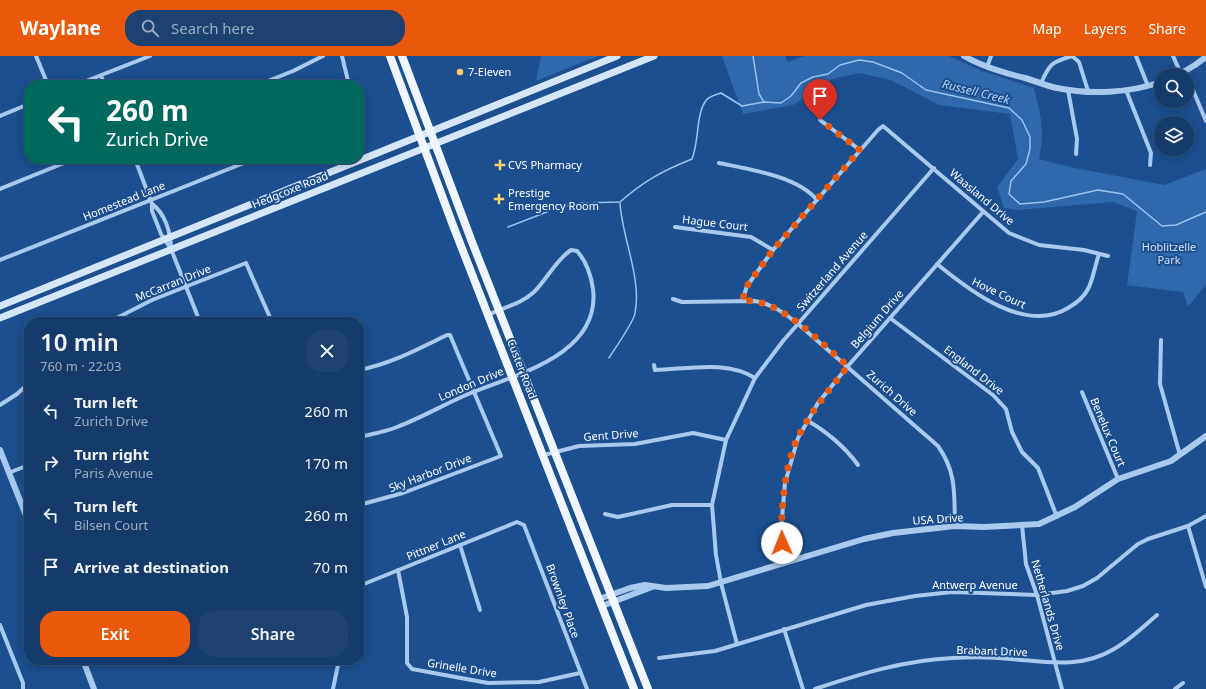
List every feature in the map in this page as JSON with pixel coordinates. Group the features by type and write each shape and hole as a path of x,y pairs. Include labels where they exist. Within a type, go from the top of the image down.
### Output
{"main road":[{"name":"Custer Road","path":"390,56 454,228 490,314 634,689"},
{"name":"Custer Road","path":"402,56 465,223 648,689"},
{"name":"Hedgcoxe Road","path":"364,158 617,56"},
{"name":"Hedgcoxe Road","path":"0,318 654,56"},
{"path":"549,83 554,96"},
{"name":"Hedgcoxe Road","path":"0,306 349,164"},
{"path":"299,184 303,196"},
{"path":"454,228 465,223"}],"street":[{"path":"36,56 46,80"},
{"path":"90,80 150,56"},
{"path":"270,80 323,56"},
{"path":"342,56 348,80"},
{"path":"964,56 987,67 1068,90 1126,90 1154,84"},
{"path":"987,67 991,56"},
{"path":"1041,83 1050,65 1056,61 1072,56 1079,62 1088,91"},
{"path":"1136,56 1148,86"},
{"path":"1173,56 1180,68"},
{"path":"1191,68 1206,57"},
{"path":"101,76 103,80"},
{"path":"1068,90 1077,139 1076,154"},
{"path":"1126,90 1151,154 1150,165"},
{"path":"1194,96 1206,121"},
{"path":"0,116 24,106"},
{"path":"742,301 747,286 773,250 860,150 820,120"},
{"name":"Waasland Drive","path":"860,150 883,126 1009,233 1039,245 1084,250 1108,256"},
{"path":"719,163 769,173 813,194 817,200"},
{"path":"0,189 62,164"},
{"path":"137,164 152,202 152,211 163,240 171,249 198,317"},
{"name":"Homestead Lane","path":"0,260 152,202 242,164"},
{"name":"Switzerland Avenue","path":"737,644 721,583 716,555 712,505 726,440 756,378 797,323 934,168"},
{"path":"152,202 159,208 171,236 171,249"},
{"name":"Belgium Drive","path":"784,563 781,531 785,483 798,438 818,403 848,366 983,212"},
{"name":"Hague Court","path":"675,227 751,236 773,250"},
{"name":"London Drive","path":"364,436 395,428 559,355 581,335 588,325 593,303 590,273 581,255 577,251 571,250 562,257 534,292 522,301 499,310"},
{"name":"Hove Court","path":"938,264 965,287 985,298 1023,316 1045,316 1056,314 1072,306 1088,289 1099,254"},
{"name":"McCarran Drive","path":"119,317 152,300 246,263 270,317"},
{"name":"Zurich Drive","path":"673,299 682,302 742,301 765,303 776,308 797,323 938,446 945,456 953,475 955,526"},
{"path":"490,314 499,310"},
{"name":"England Drive","path":"890,318 993,395 1006,409 1016,442 1022,452 1038,468 1057,516"},
{"path":"364,369 385,364 403,357 450,335 474,392"},
{"path":"1161,340 1160,384 1180,455"},
{"path":"654,365 656,370 718,367 730,368 756,378"},
{"path":"0,405 24,388"},
{"name":"Sky Harbor Drive","path":"364,504 403,494 501,456 474,392"},
{"name":"Benelux Court","path":"1082,392 1118,478"},
{"path":"808,421 819,427 852,457 858,465"},
{"name":"Gent Drive","path":"544,455 579,446 635,444 693,433 726,440"},
{"name":"USA Drive","path":"600,602 656,586 689,588 721,583 864,539 893,533 955,526 1039,524 1075,508 1118,478 1153,468 1180,455 1206,436"},
{"path":"0,450 24,511"},
{"path":"8,473 24,467"},
{"path":"605,514 618,517 672,505 712,505"},
{"name":"Antwerp Avenue","path":"659,658 697,655 866,605 915,596 952,592 1036,595 1067,591 1083,586 1108,570 1138,544 1148,539 1188,526 1206,516"},
{"name":"Pittner Lane","path":"364,584 517,522 519,523"},
{"name":"Brownley Place","path":"519,523 524,525 587,689"},
{"name":"Netherlands Drive","path":"1022,525 1026,564 1062,689"},
{"path":"1188,526 1206,586"},
{"path":"460,545 480,610"},
{"name":"Grinelle Drive","path":"398,570 407,617 407,663 412,669 488,683 538,682 580,673"},
{"name":"Brabant Drive","path":"815,689 866,672 908,663 953,658 982,657 1053,664 1054,662 1083,661 1113,650 1134,635 1157,615"},
{"path":"0,627 24,689"},
{"path":"784,630 803,689"},
{"path":"86,665 94,689"},
{"path":"333,689 338,665"},
{"path":"1175,689 1183,683"}],"green space":[{"path":"541,56 598,56 536,81"},
{"name":"Hoblitzelle Park","path":"722,56 785,56 788,62 804,56 949,56 979,70 1034,88 1039,107 1042,132 1039,159 1070,167 1164,185 1206,169 1206,284 1188,307 1183,292 1127,285 1137,211 1113,202 1017,210 1004,208 997,187 1018,159 1010,114 939,105 891,80 859,73 832,79 793,105 743,114"}],"waterway":[{"name":"Russell Creek","path":"753,56 759,94 764,102"},
{"name":"Russell Creek","path":"508,227 557,208 580,203 620,202 637,188 654,177 692,159 696,145 700,114 706,100 712,96 721,93 742,106 764,102 781,103 791,96 801,83 813,77 828,74 840,65 859,60 873,62 902,73 926,90 1009,108 1022,120 1030,137 1030,149 1026,164 1011,181 1009,194 1020,204 1044,202 1098,190 1123,194 1162,226 1176,225 1206,212"},
{"path":"609,358 634,317 636,300 634,272 624,230 620,203"}],"place":[{"name":"7-Eleven","path":"460,72"},
{"name":"CVS Pharmacy","path":"500,165"},
{"name":"Prestige Emergency Room","path":"499,199"}],"route":[{"path":"782,543 781,531 785,483 798,438 818,403 848,366 797,323 776,308 765,303 750,300 742,301 747,286 773,250 860,150 820,120"}]}
